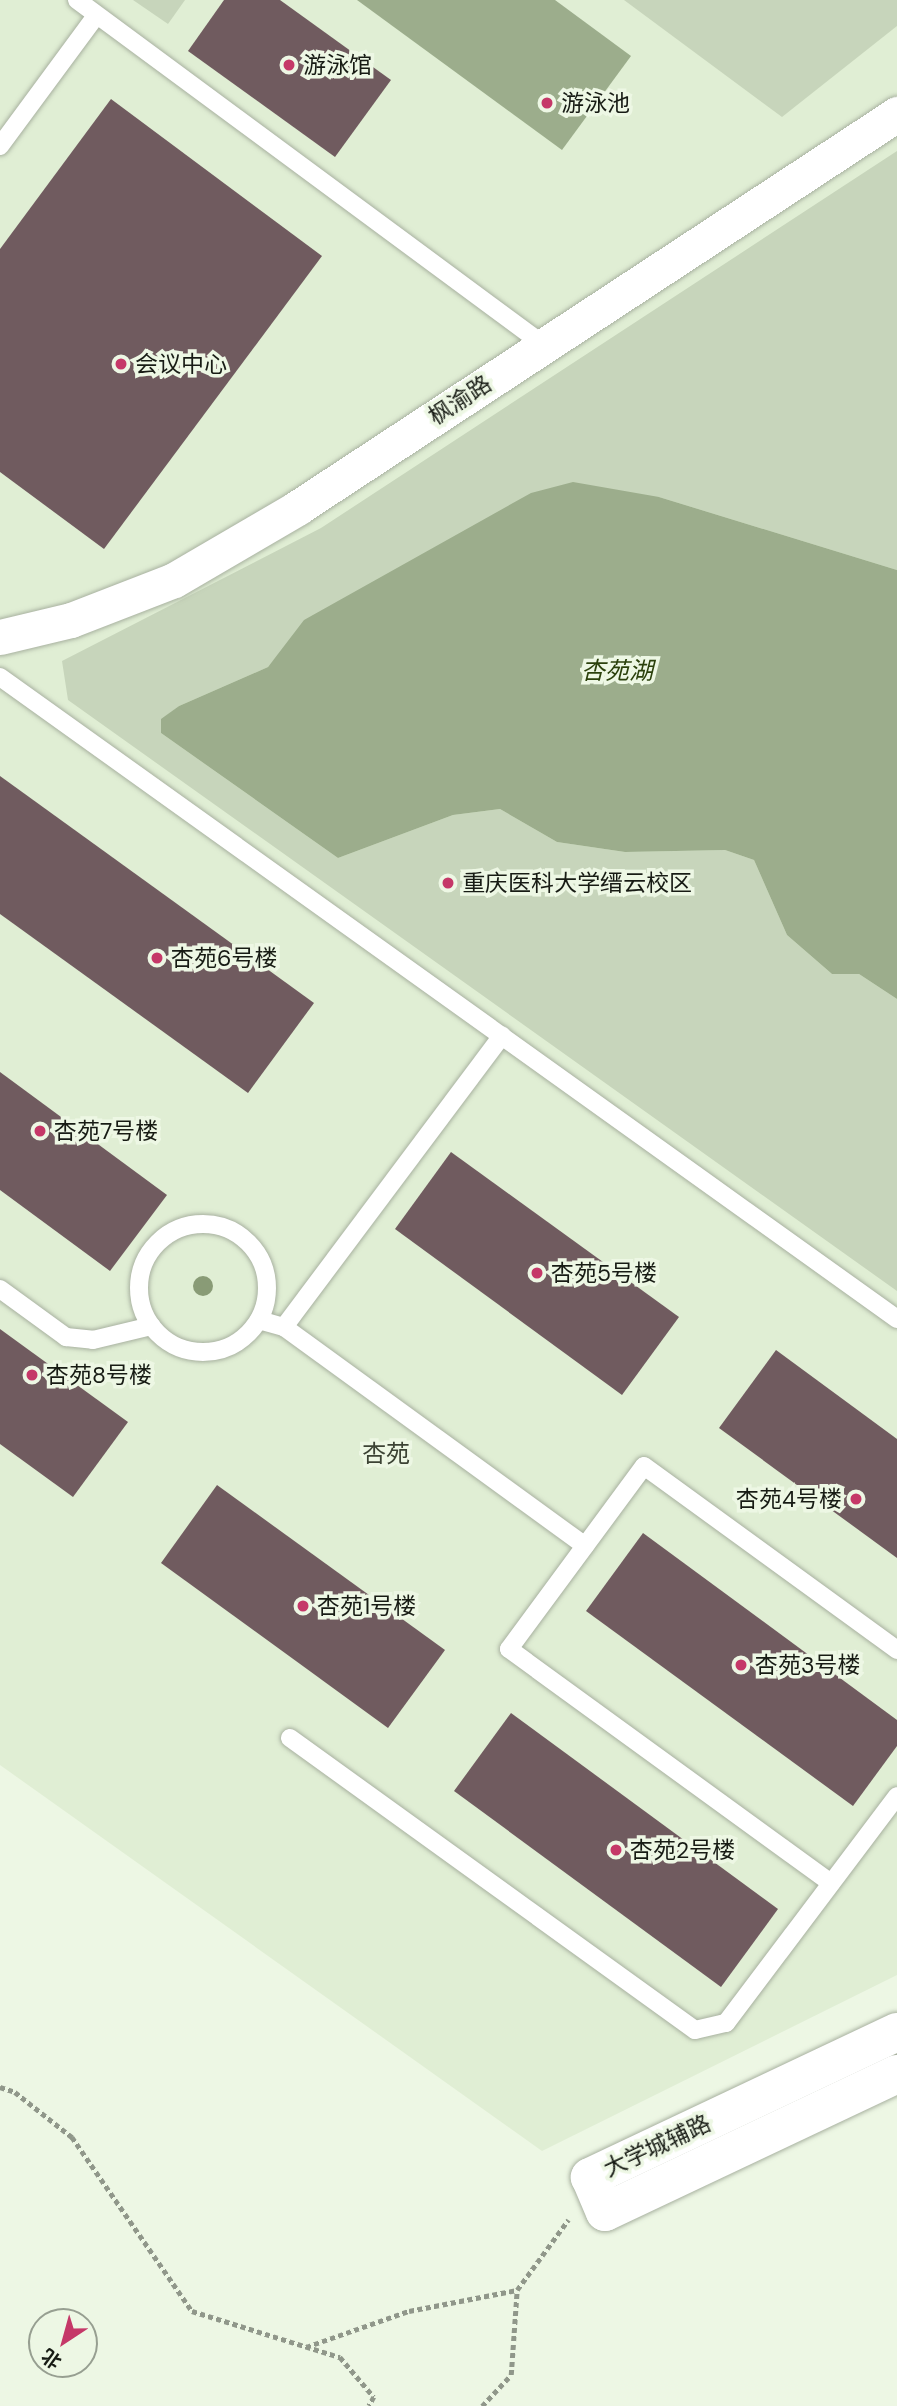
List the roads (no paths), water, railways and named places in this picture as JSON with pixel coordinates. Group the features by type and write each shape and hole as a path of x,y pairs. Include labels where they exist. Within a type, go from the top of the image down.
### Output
{"street":[{"name":"枫渝路","path":"0,637 71,620 174,580 297,508 897,114"},
{"name":"大学城辅路","path":"897,2032 590,2177 605,2212 897,2074"}],"lane":[{"path":"77,0 544,345"},
{"path":"0,146 96,16"},
{"path":"0,677 897,1319"},
{"path":"284,1327 502,1036"},
{"path":"198,1224 229,1229 260,1258 266,1279 259,1320 227,1348 206,1352 185,1350 151,1326 139,1297 142,1266 168,1233 198,1224"},
{"path":"0,1289 73,1339 93,1340 151,1326"},
{"path":"259,1320 284,1327 585,1546"},
{"path":"831,1883 509,1649 644,1466 897,1650"},
{"path":"290,1738 695,2030 726,2023 897,1796"}],"water":[{"name":"游泳池","path":"357,0 555,0 631,56 562,150"},
{"name":"杏苑湖","path":"573,482 659,497 897,570 897,999 859,974 832,974 787,935 754,860 725,850 625,852 557,842 500,809 453,815 338,858 161,733 161,719 179,706 268,667 304,620 531,493"}],"place":[{"name":"游泳馆","path":"289,65"},
{"name":"游泳池","path":"547,103"},
{"name":"会议中心","path":"121,364"},
{"name":"重庆医科大学缙云校区","path":"448,883"},
{"name":"杏苑6号楼","path":"157,958"},
{"name":"杏苑7号楼","path":"40,1131"},
{"name":"杏苑5号楼","path":"537,1273"},
{"name":"杏苑8号楼","path":"32,1375"},
{"name":"杏苑4号楼","path":"856,1499"},
{"name":"杏苑1号楼","path":"303,1606"},
{"name":"杏苑3号楼","path":"741,1665"},
{"name":"杏苑2号楼","path":"616,1850"}],"district":[{"name":"杏苑","path":"386,1454"}]}
